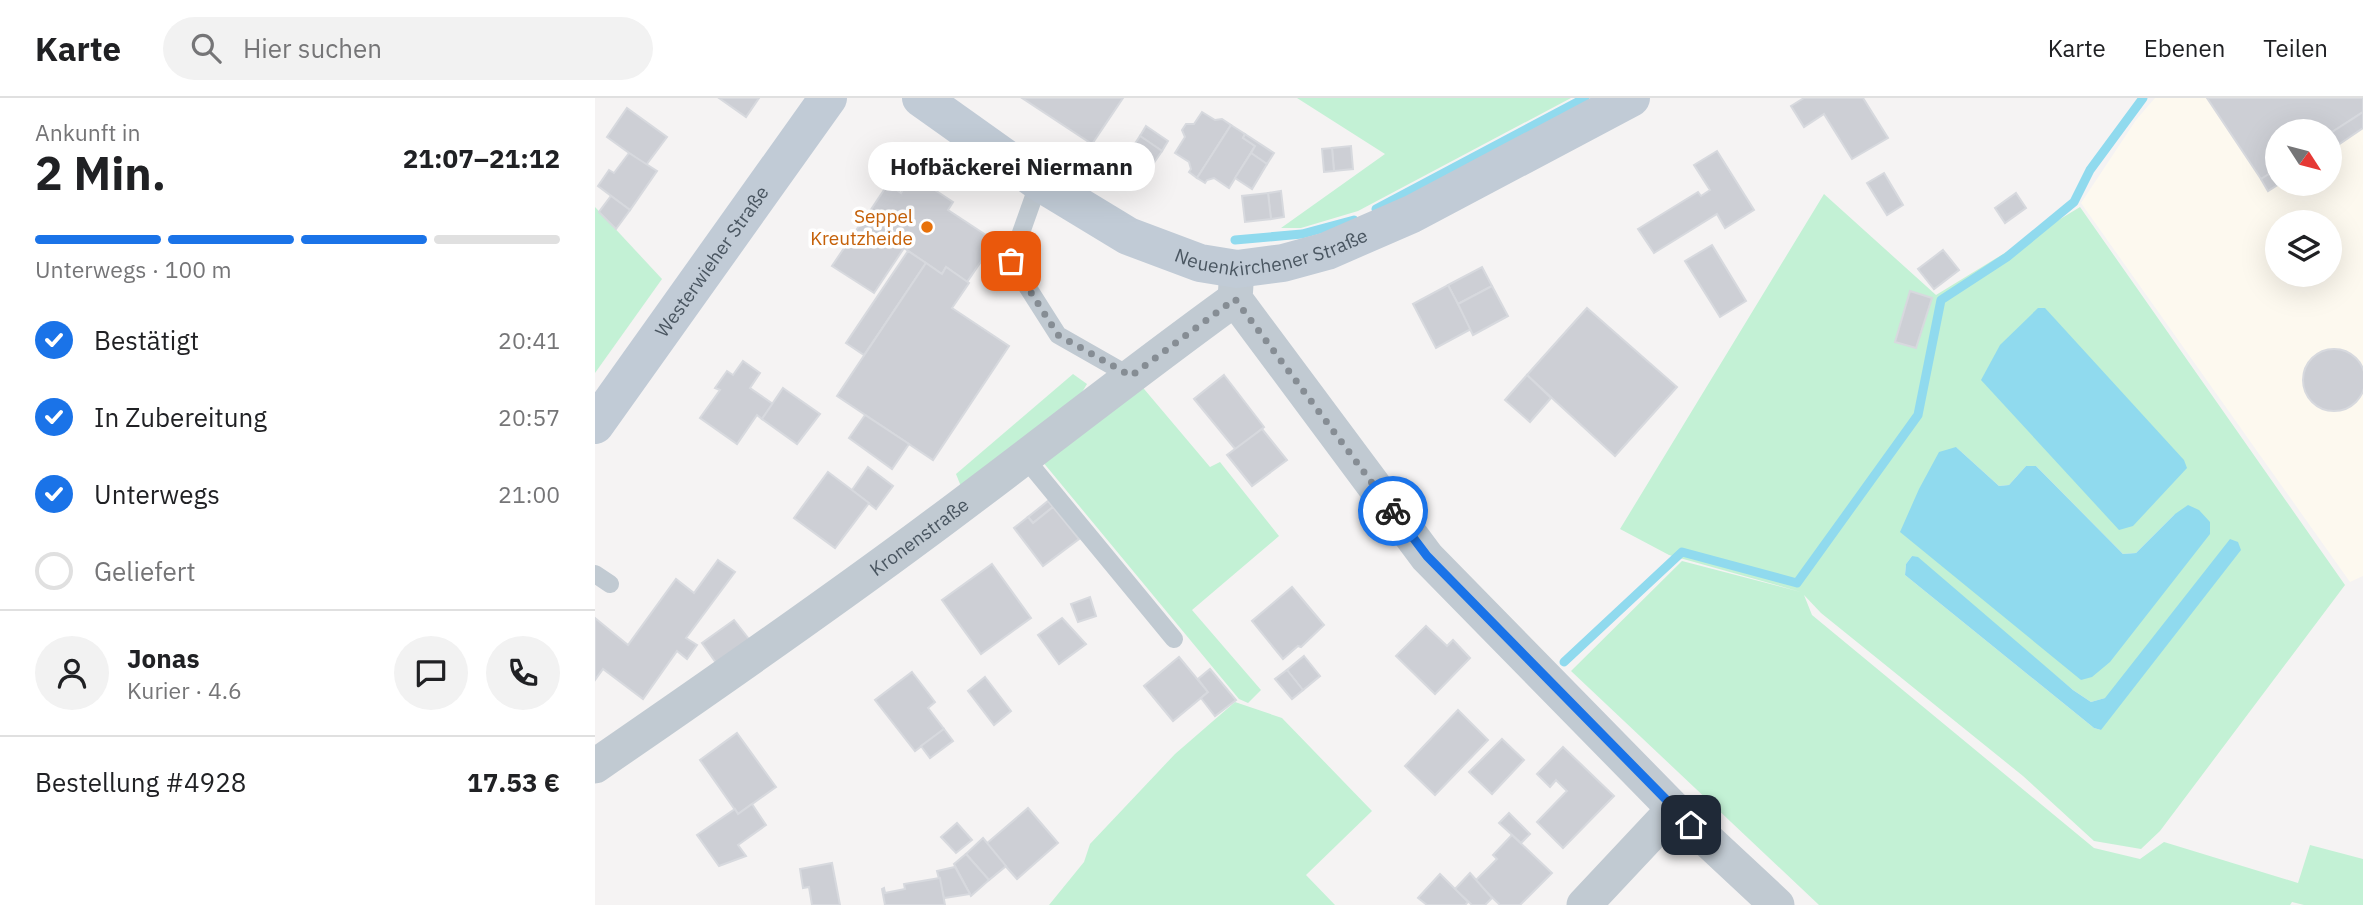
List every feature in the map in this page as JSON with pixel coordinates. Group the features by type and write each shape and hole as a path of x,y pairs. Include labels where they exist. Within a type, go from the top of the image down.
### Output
{"street":[{"name":"Westerwieher Straße","path":"595,425 828,98"},
{"name":"Neuenkirchener Straße","path":"921,98 1039,182 1128,236 1200,263 1236,284 1283,263 1327,251 1412,214 1631,98"},
{"name":"Kronenstraße","path":"595,766 895,555 1131,376 1236,284"},
{"path":"1236,284 1427,556 1674,809 1777,905"},
{"path":"1584,905 1674,809"}],"lane":[{"path":"1039,182 1011,261 1058,335 1131,376"},
{"path":"1024,457 1174,639"},
{"path":"595,573 610,584"}],"shaded area":[{"path":"2155,98 2363,98 2363,576 2350,582 2081,203 2136,120"}],"green space":[{"path":"1297,98 1571,98 1358,211 1301,228 1281,228 1385,154"},
{"path":"1824,194 1936,295 2080,207 2345,585 2160,831 2141,849 2094,841 2023,776 1821,613 1804,595 1812,615 2094,848 2140,859 2164,842 2298,883 2310,845 2363,859 2363,905 2304,905 2292,902 2290,905 1819,905 1571,671 1682,561 1801,592 1669,555 1620,529","holes":["1956,447 1999,486 2009,485 2026,466 2036,466 2123,554 2136,553 2175,514 2081,680","1912,556 2073,690 2091,702 2105,698 2101,730 2094,728 1905,575 1906,564"]},
{"path":"595,207 662,279 595,373"},
{"path":"1073,374 1087,384 1076,402 962,489 956,474"},
{"path":"1139,383 1210,467 1220,462 1279,536 1192,610 1261,690 1248,703 1239,699 1042,461"},
{"path":"1235,702 1282,718 1372,811 1306,875 1335,905 1049,905 1084,862 1090,844 1175,754"}],"water":[{"path":"2038,308 2045,308 2184,460 2187,468 2133,526 2119,530 1981,380 2000,345"},
{"path":"1956,447 1999,486 2009,485 2026,466 2036,466 2123,554 2136,553 2175,514 2188,505 2199,510 2210,522 2210,534 2110,662 2092,677 2081,680 1900,532 1939,452"},
{"path":"2230,539 2238,542 2241,550 2101,730 2094,728 1905,575 1906,564 1912,556 1918,557 2073,690 2091,702 2105,698"}],"building":[{"path":"719,98 759,98 746,117"},
{"path":"1022,98 1123,98 1092,144"},
{"path":"1804,98 1863,98 1888,138 1852,159 1824,114 1804,127 1791,106"},
{"path":"2207,98 2363,98 2363,112 2342,126 2342,119 2265,119 2265,176 2261,179"},
{"path":"627,108 667,137 646,165 607,137"},
{"path":"1202,112 1231,125 1197,178 1189,172 1189,162 1175,153 1185,137 1182,130 1186,124 1194,124"},
{"path":"2363,112 2363,128 2342,142 2342,126"},
{"path":"1231,125 1245,134 1243,138 1255,146 1229,188 1214,178 1205,183 1197,178"},
{"path":"1146,126 1168,141 1162,151 1140,136"},
{"path":"1245,134 1274,153 1267,164 1251,153 1255,146 1243,138"},
{"path":"1140,136 1162,151 1149,170 1127,156"},
{"path":"1351,146 1353,169 1334,171 1332,148"},
{"path":"1332,148 1334,171 1324,172 1322,149"},
{"path":"1717,151 1754,210 1725,228 1717,214 1654,253 1638,229 1698,192 1701,196 1710,190 1694,165"},
{"path":"629,153 657,171 630,210 598,186 609,170 614,173"},
{"path":"1251,153 1267,164 1252,189 1235,178"},
{"path":"1884,173 1903,205 1887,215 1867,183"},
{"path":"912,175 953,202 948,210 995,241 967,282 946,267 942,274 904,248 874,293 832,266 863,220 877,229 883,220 870,211 888,184 901,193"},
{"path":"1281,191 1284,217 1271,219 1268,193"},
{"path":"1268,193 1271,219 1245,222 1242,196"},
{"path":"2016,193 2026,208 2005,223 1995,208"},
{"path":"611,196 630,210 616,229 599,212"},
{"path":"1712,245 1746,301 1720,317 1685,261"},
{"path":"1943,250 1959,270 1934,289 1918,269"},
{"path":"908,251 926,263 864,355 846,343"},
{"path":"926,263 942,274 946,267 969,283 952,308 1009,346 933,460 837,396"},
{"path":"1482,267 1492,286 1458,304 1448,285"},
{"path":"1448,285 1471,329 1436,348 1413,304"},
{"path":"1492,286 1508,316 1473,335 1458,304"},
{"path":"1910,291 1932,298 1916,348 1895,342"},
{"path":"1587,308 1677,387 1615,456 1527,375"},
{"path":"2340,350 2356,358 2362,368 2364,386 2360,397 2351,406 2328,410 2317,406 2308,397 2304,374 2308,363 2317,354"},
{"path":"743,361 760,373 750,388 773,404 762,419 757,415 737,444 700,418 720,390 715,388 727,371 733,375"},
{"path":"1224,375 1264,427 1236,450 1194,399"},
{"path":"1527,375 1551,398 1530,422 1505,400"},
{"path":"783,388 820,414 797,444 762,419"},
{"path":"865,415 909,444 892,469 849,438"},
{"path":"1262,429 1287,460 1252,486 1227,455"},
{"path":"868,467 893,486 876,509 852,490"},
{"path":"828,472 869,503 835,548 794,518"},
{"path":"1048,501 1053,507 1033,523 1028,517"},
{"path":"1053,507 1079,539 1043,566 1014,528 1028,517 1033,523"},
{"path":"718,560 735,572 686,638 697,645 687,659 677,651 643,699 603,669 595,680 595,618 628,645 676,579 694,593"},
{"path":"992,564 1031,618 981,654 942,600"},
{"path":"1292,587 1324,625 1301,647 1298,646 1283,659 1252,621"},
{"path":"1090,597 1096,616 1078,622 1071,604"},
{"path":"1062,618 1086,644 1059,664 1038,635"},
{"path":"734,620 752,643 719,667 702,643"},
{"path":"1426,626 1447,646 1453,640 1470,658 1435,694 1396,656"},
{"path":"1304,656 1320,676 1303,690 1287,670"},
{"path":"1179,657 1208,692 1173,721 1144,686"},
{"path":"1210,669 1236,700 1215,716 1201,698 1208,692 1198,679"},
{"path":"1287,670 1303,690 1292,699 1275,679"},
{"path":"912,672 935,702 928,708 944,729 915,751 875,700"},
{"path":"985,677 1011,711 994,725 968,691"},
{"path":"1458,710 1488,740 1435,795 1405,766"},
{"path":"944,729 953,741 930,758 921,746"},
{"path":"737,733 776,787 738,814 700,760"},
{"path":"1502,739 1524,760 1492,794 1469,772"},
{"path":"1563,747 1614,796 1563,848 1537,822 1567,791 1556,780 1550,787 1537,774"},
{"path":"752,804 766,825 738,845 746,856 719,866 697,835 735,809 738,814"},
{"path":"1028,808 1058,843 1017,879 986,844"},
{"path":"1509,813 1530,834 1521,843 1499,823"},
{"path":"957,823 972,840 956,853 941,837"},
{"path":"1512,835 1552,873 1520,905 1500,905 1475,881 1497,859 1493,855"},
{"path":"983,838 1006,866 989,880 966,854"},
{"path":"966,854 989,880 971,896 954,864"},
{"path":"832,863 840,905 812,905 809,887 803,888 800,869"},
{"path":"955,867 970,894 944,898 937,871"},
{"path":"1470,873 1492,898 1485,905 1472,905 1455,889"},
{"path":"1440,874 1468,902 1465,905 1427,905 1418,898"},
{"path":"940,878 945,905 885,905 884,888 885,893 905,889 904,884"}],"waterway":[{"path":"1376,209 1585,98"},
{"path":"1564,662 1682,552 1797,583 1918,415 1941,300 2007,257 2074,202 2090,170 2143,98"},
{"path":"1235,240 1302,234 1354,220"}],"way so far":[{"path":"1011,261 1058,335 1131,376 1235,299 1393,511"}],"place":[{"name":"Seppel Kreutzheide","path":"927,227"},
{"name":"Hofbäckerei Niermann","path":"1011,261"}],"route":[{"path":"1393,511 1427,556 1691,825"}]}
